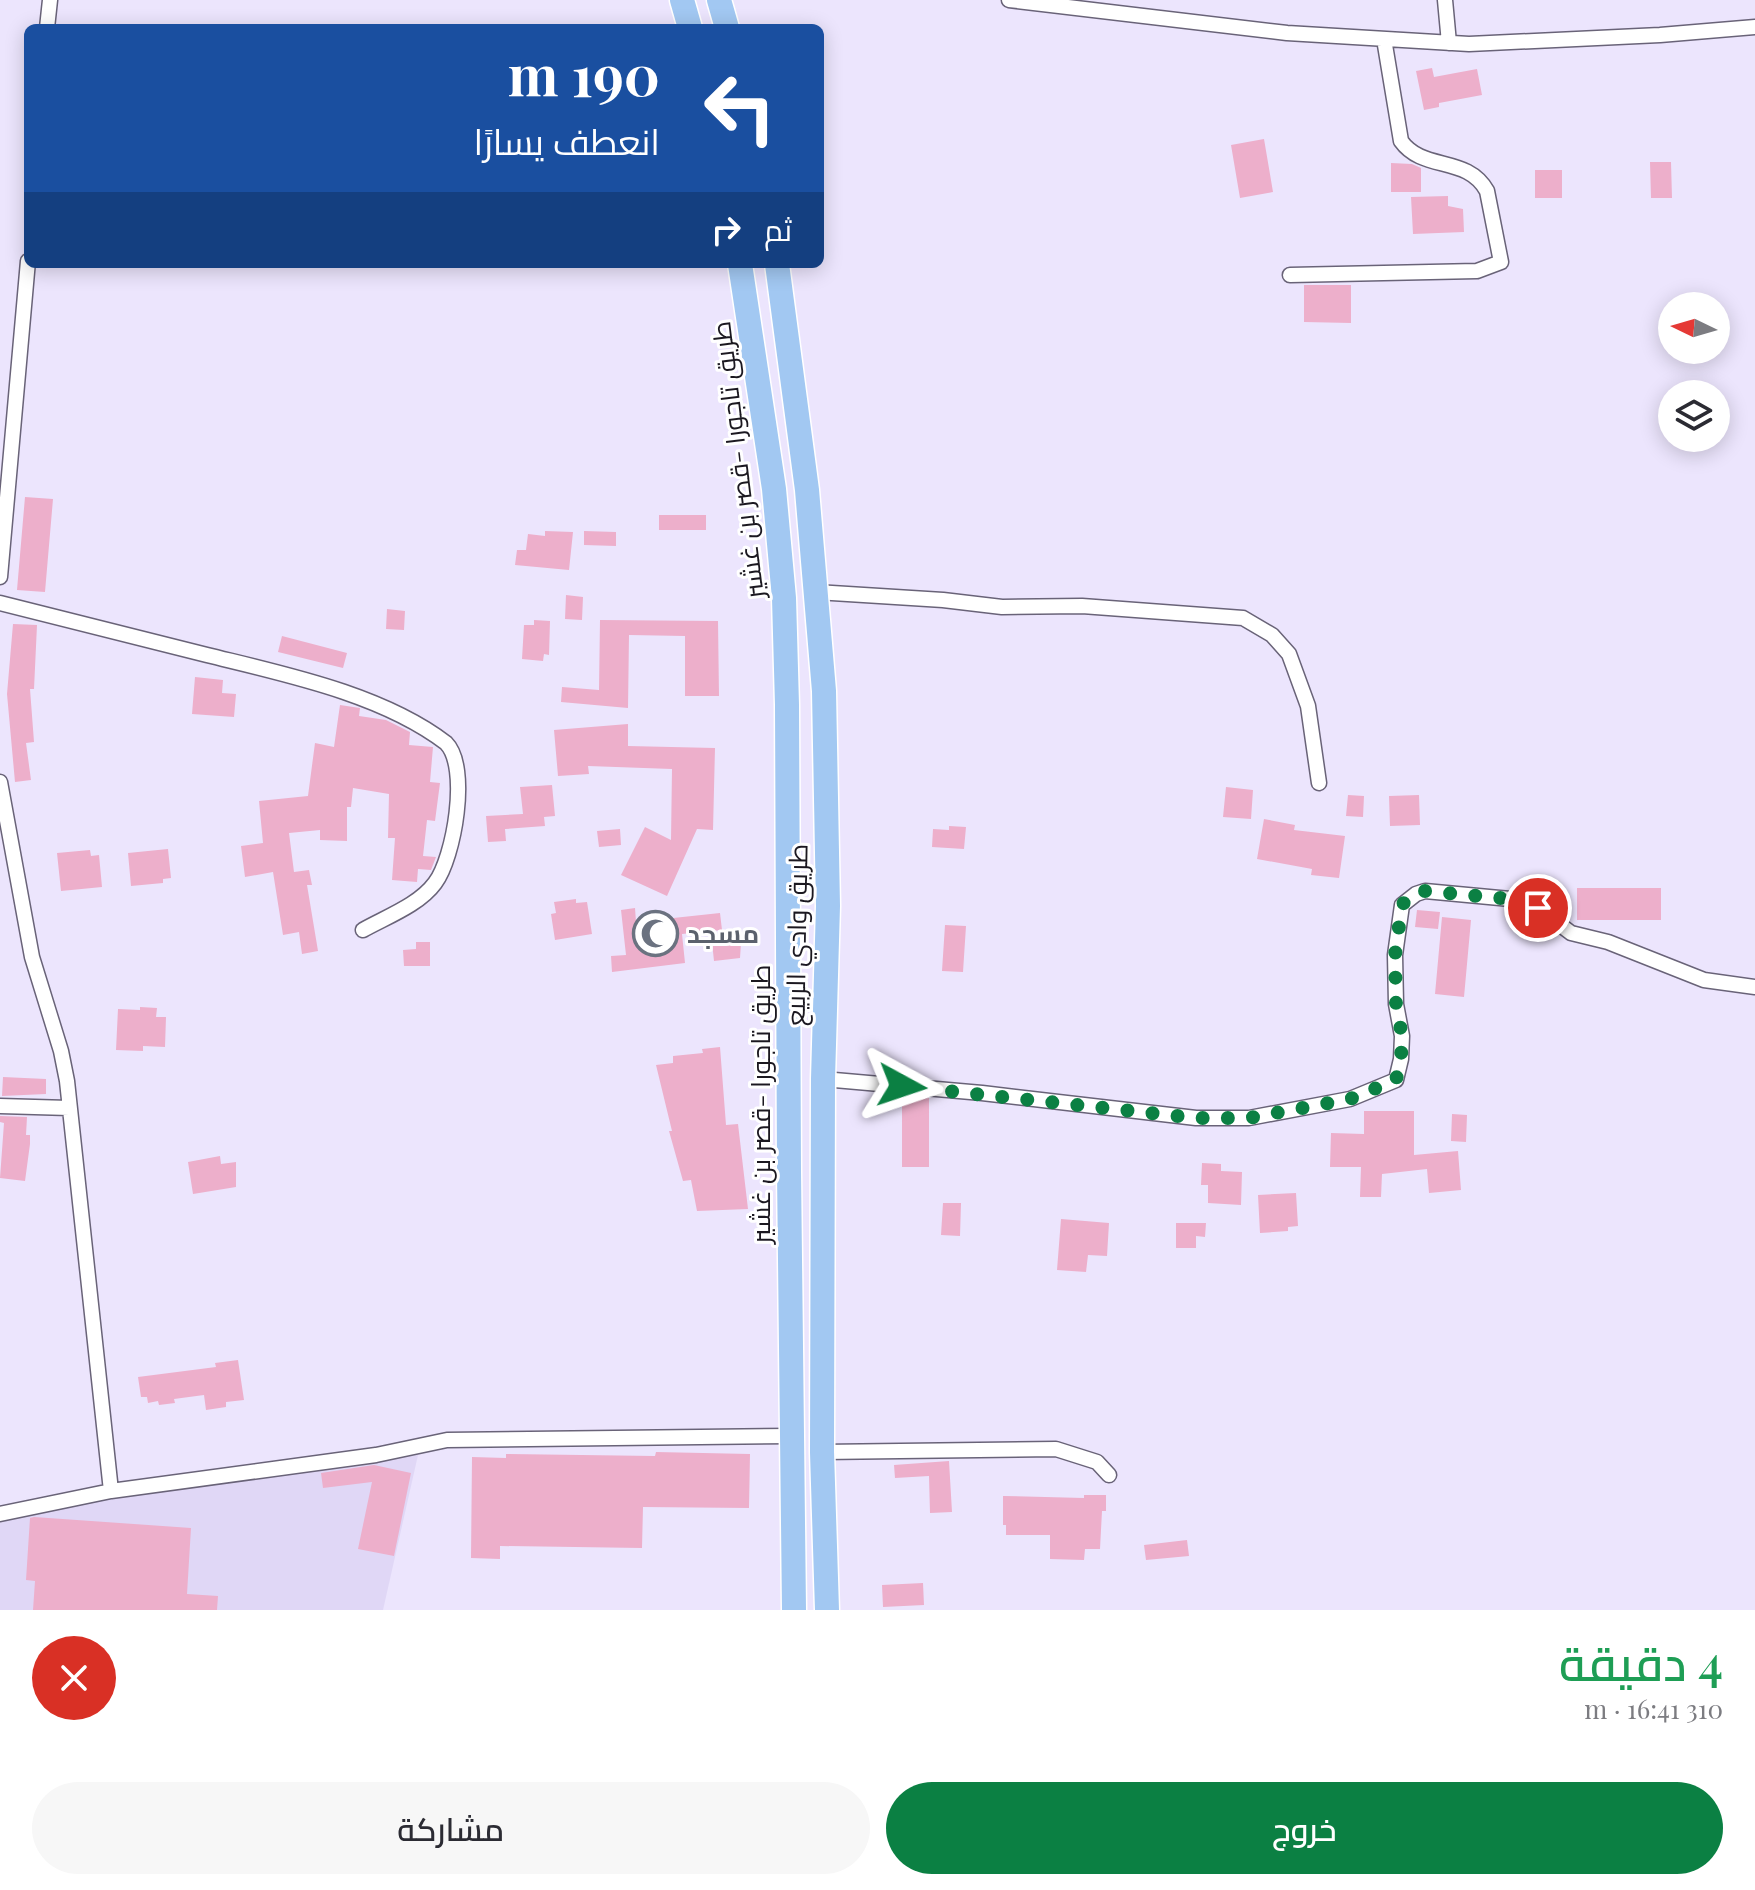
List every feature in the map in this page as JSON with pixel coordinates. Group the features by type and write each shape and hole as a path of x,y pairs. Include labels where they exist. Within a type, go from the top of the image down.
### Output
{"highway":[{"path":"682,0 689,24"},
{"path":"719,0 726,24"},
{"name":"طريق تاجورا -قصر بن غشير","path":"741,268 774,489 784,598 794,1610"},
{"name":"طريق وادي الربيع","path":"778,268 807,490 824,691 828,906 823,1079 822,1452 827,1610"}],"street":[{"path":"47,24 50,0"},
{"path":"1009,0 1287,33 1449,43 1660,35 1755,27"},
{"path":"1445,0 1449,43"},
{"path":"1290,275 1477,271 1501,262 1491,209 1481,180 1471,172 1418,157 1401,141 1384,39"},
{"path":"0,577 27,268"},
{"path":"816,592 1002,607 1082,606 1243,618 1272,635 1289,654 1308,706 1319,783"},
{"path":"0,603 249,665 350,694 377,705 446,743 453,750 458,769 459,794 442,872 430,889 363,930"},
{"path":"0,782 32,957 61,1051 111,1491"},
{"path":"823,1079 982,1093 1196,1118 1249,1118 1350,1099 1396,1080 1402,1036 1396,1004 1395,955 1402,905 1408,898 1425,891 1521,900 1538,908 1571,933 1608,942 1704,980 1755,987"},
{"path":"0,1106 69,1108"},
{"path":"0,1514 111,1491 376,1455 447,1440 792,1436"},
{"path":"822,1452 1056,1449 1097,1462 1109,1475"}],"shaded area":[{"path":"418,1455 383,1610 0,1610 0,1523 38,1509"}],"building":[{"path":"1432,68 1434,77 1477,69 1482,95 1439,103 1439,107 1424,110 1416,71"},
{"path":"1264,139 1273,192 1240,198 1231,145"},
{"path":"1650,162 1671,162 1672,198 1651,198"},
{"path":"1391,163 1412,164 1421,168 1421,192 1391,192"},
{"path":"1535,170 1562,170 1562,198 1535,198"},
{"path":"1448,196 1448,206 1463,209 1464,232 1413,234 1411,197"},
{"path":"1304,285 1351,285 1351,323 1304,322"},
{"path":"25,497 53,499 45,592 17,590"},
{"path":"659,515 706,515 706,530 659,530"},
{"path":"545,531 573,532 569,570 515,565 517,550 526,550 528,534 545,536"},
{"path":"584,531 616,532 616,546 584,545"},
{"path":"566,595 583,597 582,620 565,619"},
{"path":"387,609 405,611 404,630 386,629"},
{"path":"534,620 550,621 549,655 544,654 543,661 522,659 524,625 534,625"},
{"path":"600,620 718,621 719,696 685,696 685,636 629,635 628,708 561,702 562,687 599,690"},
{"path":"13,624 37,625 34,689 30,689 34,742 26,743 31,780 15,782 7,694"},
{"path":"282,636 347,653 343,668 278,652"},
{"path":"195,677 223,680 222,693 236,694 234,717 192,714"},
{"path":"340,705 360,708 359,716 386,720 410,732 409,745 433,747 430,782 440,783 435,821 427,820 423,856 436,857 431,870 418,869 417,882 392,880 395,838 388,838 389,794 353,788 351,807 347,807 347,841 320,840 320,830 289,833 294,872 309,870 312,885 307,885 318,951 302,954 299,932 283,935 273,872 245,877 241,846 263,843 259,801 308,796 315,743 334,747"},
{"path":"628,724 628,746 715,748 713,830 697,829 667,896 621,875 645,827 671,840 672,769 588,766 589,774 558,776 554,730"},
{"path":"552,785 555,816 544,817 545,826 505,829 506,841 488,842 486,816 523,814 520,787"},
{"path":"1226,787 1253,790 1251,819 1223,817"},
{"path":"1348,795 1364,796 1363,817 1346,816"},
{"path":"1419,795 1420,825 1390,826 1389,796"},
{"path":"1264,819 1295,825 1294,830 1345,836 1339,878 1311,875 1312,869 1257,859"},
{"path":"949,826 966,827 964,849 932,847 933,829 949,830"},
{"path":"620,829 621,845 599,847 597,831"},
{"path":"168,849 171,878 163,879 163,883 131,886 128,853"},
{"path":"90,850 91,856 99,855 102,887 61,891 57,853"},
{"path":"1577,888 1661,888 1661,920 1577,920"},
{"path":"576,899 576,903 587,902 592,934 555,940 551,914 556,913 554,902"},
{"path":"635,908 636,922 720,913 722,930 682,934 685,963 612,972 611,956 626,955 621,910"},
{"path":"1417,910 1440,912 1438,929 1415,927"},
{"path":"1442,917 1471,920 1464,997 1435,994"},
{"path":"945,925 966,926 963,972 942,971"},
{"path":"416,942 430,942 430,966 404,966 403,950 416,949"},
{"path":"712,942 741,943 740,958 714,961"},
{"path":"140,1007 157,1008 156,1017 166,1017 165,1047 143,1046 143,1051 116,1050 118,1009 140,1010"},
{"path":"720,1047 726,1125 738,1124 748,1209 697,1211 691,1180 683,1181 656,1065 673,1063 673,1056 703,1053 702,1049"},
{"path":"3,1077 46,1079 46,1094 2,1096"},
{"path":"902,1096 929,1098 929,1167 902,1167"},
{"path":"1364,1111 1414,1111 1414,1155 1458,1151 1461,1190 1429,1193 1427,1169 1382,1174 1381,1197 1360,1197 1361,1167 1330,1167 1331,1133 1364,1134"},
{"path":"1452,1114 1467,1115 1466,1142 1451,1141"},
{"path":"0,1116 27,1117 26,1135 30,1135 30,1144 25,1181 0,1178 4,1123 0,1122"},
{"path":"220,1156 221,1164 236,1162 236,1187 193,1194 188,1162"},
{"path":"1202,1163 1221,1164 1221,1171 1242,1172 1241,1205 1208,1203 1208,1185 1201,1185"},
{"path":"1296,1193 1298,1226 1288,1227 1288,1231 1260,1233 1258,1195"},
{"path":"943,1203 961,1203 960,1236 941,1235"},
{"path":"1061,1219 1109,1223 1107,1256 1088,1255 1086,1272 1057,1270"},
{"path":"1176,1223 1206,1223 1205,1237 1196,1236 1196,1248 1176,1248"},
{"path":"238,1360 244,1400 226,1402 226,1407 206,1410 204,1395 174,1399 175,1403 159,1405 158,1401 148,1403 147,1397 141,1397 138,1377 216,1367 215,1363"},
{"path":"656,1452 750,1454 749,1508 643,1507 642,1548 500,1546 500,1559 471,1558 472,1457 506,1458 506,1454 655,1456"},
{"path":"949,1461 952,1512 930,1513 929,1476 895,1478 894,1465"},
{"path":"374,1465 411,1473 394,1556 358,1549 372,1482 323,1488 321,1473"},
{"path":"1084,1495 1106,1495 1106,1511 1102,1511 1100,1549 1085,1549 1084,1560 1050,1559 1050,1535 1006,1535 1003,1496 1084,1498"},
{"path":"30,1518 191,1528 187,1594 218,1596 217,1610 33,1610 35,1581 26,1580"},
{"path":"1187,1540 1189,1556 1146,1560 1144,1545"},
{"path":"923,1583 924,1605 883,1607 882,1585"}],"place":[{"name":"مسجد","path":"656,934"}],"route":[{"path":"902,1086 1196,1118 1249,1118 1350,1099 1396,1080 1402,1036 1396,1004 1395,955 1402,905 1408,898 1425,891 1521,900 1538,908"}]}
